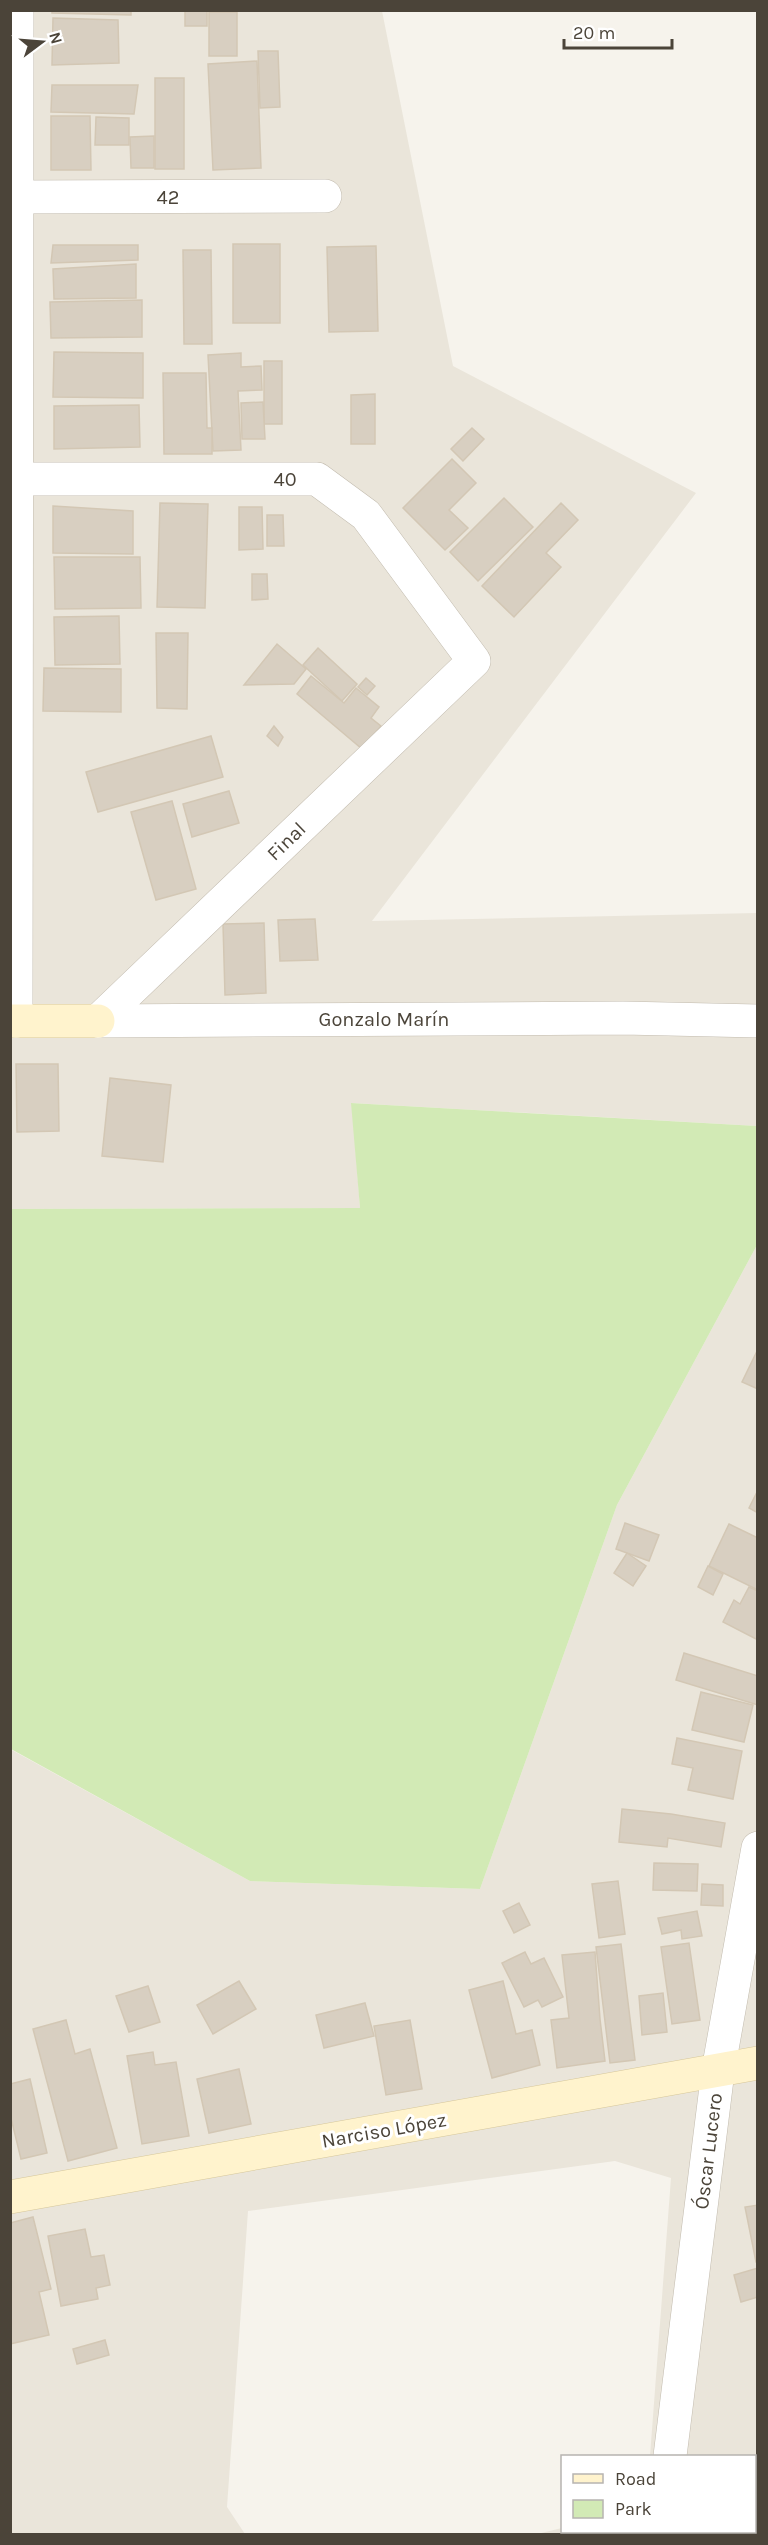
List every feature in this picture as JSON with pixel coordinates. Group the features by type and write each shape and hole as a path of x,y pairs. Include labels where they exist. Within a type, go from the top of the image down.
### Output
{"street":[{"path":"14,1021 14,197 17,10"},
{"name":"42","path":"14,197 325,196"},
{"name":"40","path":"14,479 317,479 366,514 474,661"},
{"name":"Final","path":"98,1021 474,661"},
{"name":"Gonzalo Marín","path":"14,1021 623,1018 758,1021"},
{"name":"Óscar Lucero","path":"670,2455 718,2071 758,1848"},
{"name":"Narciso López","path":"10,2197 758,2063"}],"shaded area":[{"path":"10,11 382,11 453,366 696,493 372,921 757,913 757,1126 352,1103 360,1208 11,1209"},
{"path":"757,1245 757,2534 537,2534 561,2528 561,2533 756,2533 756,2455 650,2455 671,2178 615,2161 248,2211 227,2507 245,2534 11,2534 10,1749 250,1881 480,1889 617,1505"}],"green space":[{"path":"351,1103 757,1126 757,1245 617,1505 480,1889 250,1881 11,1749 11,1209 360,1208"}],"building":[{"path":"52,10 131,10 131,15 52,13"},
{"path":"185,10 207,10 207,26 185,26"},
{"path":"209,12 237,12 237,56 209,56"},
{"path":"53,18 118,20 119,63 52,65"},
{"path":"258,51 278,51 280,107 260,108"},
{"path":"257,61 261,168 213,170 208,64"},
{"path":"155,78 184,78 184,169 155,169"},
{"path":"52,85 138,85 134,114 51,112"},
{"path":"51,116 90,116 91,170 51,170"},
{"path":"96,117 129,118 129,145 95,145"},
{"path":"154,136 154,168 131,168 130,137"},
{"path":"233,244 280,244 280,323 233,323"},
{"path":"53,245 138,245 138,260 51,263"},
{"path":"376,246 378,331 329,332 327,247"},
{"path":"183,250 211,250 212,344 184,344"},
{"path":"136,264 136,298 54,299 53,269"},
{"path":"142,300 142,337 51,338 50,302"},
{"path":"54,352 143,353 143,398 53,397"},
{"path":"241,353 241,367 261,366 262,390 238,391 241,450 213,451 208,355"},
{"path":"264,361 282,361 282,424 264,424"},
{"path":"163,373 206,373 207,428 212,428 212,454 164,454"},
{"path":"375,394 375,444 351,444 351,395"},
{"path":"263,402 265,439 242,439 241,403"},
{"path":"139,405 140,447 54,449 54,406"},
{"path":"472,428 484,439 463,461 451,449"},
{"path":"452,459 476,483 449,510 468,528 445,550 403,508"},
{"path":"504,498 533,527 478,581 450,552"},
{"path":"160,503 208,504 205,608 157,607"},
{"path":"561,503 578,520 546,553 561,567 514,617 482,586"},
{"path":"53,506 133,511 133,554 53,553"},
{"path":"239,507 262,507 263,549 239,550"},
{"path":"267,515 283,515 284,546 267,546"},
{"path":"54,557 140,557 141,608 55,609"},
{"path":"252,574 267,574 268,599 252,600"},
{"path":"119,616 120,664 55,665 54,617"},
{"path":"156,633 188,633 187,709 157,708"},
{"path":"277,644 306,669 294,684 244,685"},
{"path":"318,648 357,684 342,701 303,665"},
{"path":"44,668 121,669 121,712 43,711"},
{"path":"311,676 344,703 356,688 379,707 371,718 381,726 362,749 297,694"},
{"path":"366,678 375,686 367,695 358,687"},
{"path":"274,726 283,737 278,746 267,736"},
{"path":"211,736 223,777 98,812 86,772"},
{"path":"229,791 239,823 192,837 183,804"},
{"path":"172,801 196,889 156,900 131,812"},
{"path":"315,919 318,960 280,961 278,920"},
{"path":"264,923 266,993 225,995 223,924"},
{"path":"16,1064 58,1064 59,1131 17,1132"},
{"path":"110,1078 171,1085 163,1162 102,1156"},
{"path":"758,1349 758,1389 742,1382"},
{"path":"758,1490 758,1513 749,1508"},
{"path":"625,1523 659,1535 649,1561 616,1549"},
{"path":"729,1524 758,1538 758,1590 709,1566"},
{"path":"627,1553 646,1566 633,1586 614,1573"},
{"path":"708,1566 723,1574 713,1595 698,1587"},
{"path":"749,1587 758,1591 758,1640 723,1622 734,1600 740,1604"},
{"path":"684,1653 758,1676 758,1705 676,1680"},
{"path":"701,1692 753,1705 744,1742 692,1730"},
{"path":"677,1738 742,1751 733,1799 688,1790 693,1768 672,1764"},
{"path":"622,1809 725,1823 721,1847 668,1838 667,1847 619,1842"},
{"path":"654,1863 698,1864 697,1891 653,1890"},
{"path":"618,1881 625,1934 599,1938 592,1884"},
{"path":"702,1884 723,1885 723,1906 701,1905"},
{"path":"519,1903 530,1925 514,1933 503,1911"},
{"path":"697,1911 702,1936 682,1939 681,1930 662,1934 658,1918"},
{"path":"689,1943 700,2020 672,2024 661,1947"},
{"path":"621,1944 635,2060 610,2063 596,1947"},
{"path":"525,1952 531,1964 544,1958 563,1997 542,2007 538,2000 524,2007 502,1963"},
{"path":"595,1952 605,2061 557,2068 551,2020 569,2018 562,1955"},
{"path":"239,1981 256,2009 213,2034 197,2005"},
{"path":"503,1981 516,2034 532,2030 540,2065 492,2078 469,1990"},
{"path":"148,1986 160,2022 129,2032 116,1996"},
{"path":"663,1993 667,2032 642,2035 639,1996"},
{"path":"365,2003 374,2036 324,2048 316,2015"},
{"path":"66,2020 75,2054 90,2049 117,2148 68,2161 33,2029"},
{"path":"410,2020 422,2089 386,2095 374,2026"},
{"path":"153,2052 155,2065 176,2062 189,2136 142,2144 127,2056"},
{"path":"239,2069 251,2124 209,2133 197,2079"},
{"path":"30,2079 47,2153 21,2159 10,2114 10,2084"},
{"path":"758,2205 758,2262 756,2262 745,2207"},
{"path":"33,2217 51,2289 39,2292 49,2335 10,2344 10,2223"},
{"path":"85,2229 91,2257 104,2255 110,2285 96,2288 98,2299 61,2306 48,2236"},
{"path":"758,2268 758,2297 741,2302 734,2275"},
{"path":"105,2340 109,2355 77,2364 73,2349"}]}
